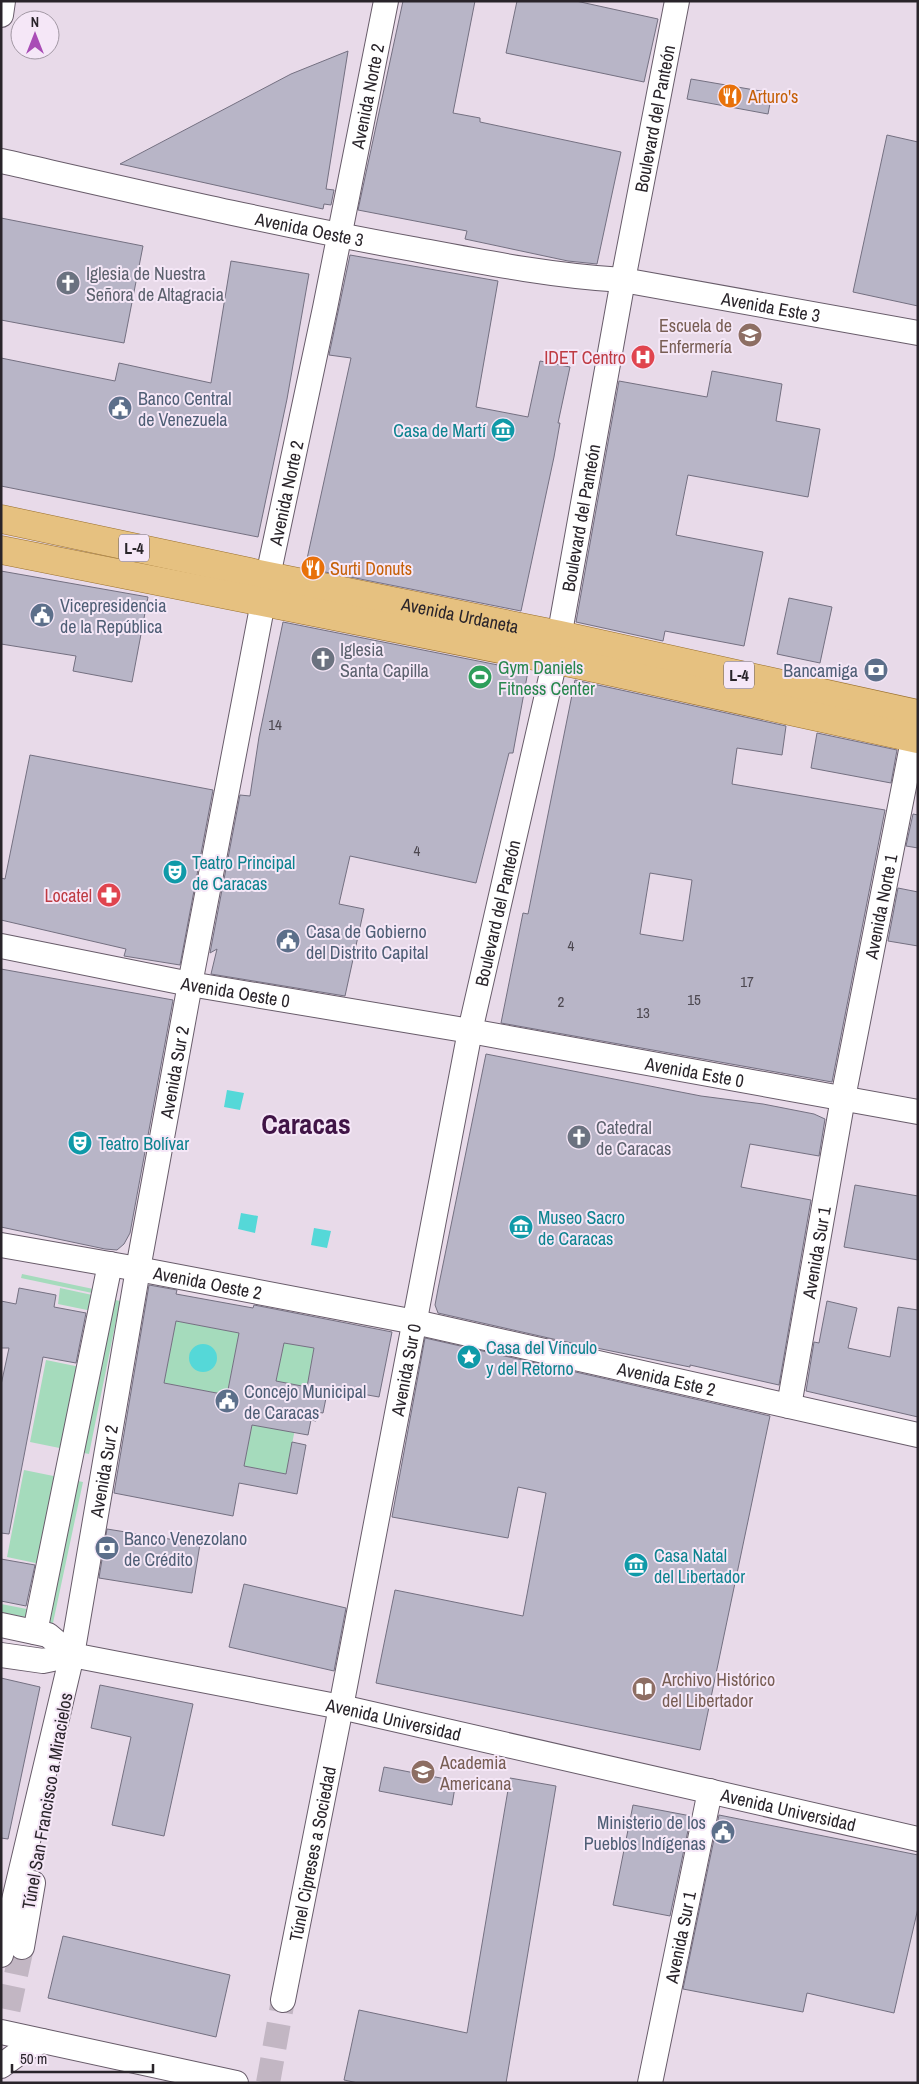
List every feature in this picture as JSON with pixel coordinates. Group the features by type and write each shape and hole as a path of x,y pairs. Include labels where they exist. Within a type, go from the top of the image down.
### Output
{"main road":[{"name":"Avenida Urdaneta","path":"1,520 265,589"},
{"name":"Avenida Urdaneta","path":"1,550 265,589 558,647 917,727"}],"street":[{"path":"1,15 4,1"},
{"name":"Avenida Norte 2","path":"198,991 265,589 323,318 386,1"},
{"name":"Boulevard del Panteón","path":"470,1031 558,647 622,280 677,1"},
{"name":"Avenida Oeste 3","path":"1,161 338,235 581,278 622,280"},
{"name":"Avenida Este 3","path":"622,280 918,333"},
{"name":"Avenida Norte 1","path":"843,1098 917,727"},
{"name":"Avenida Oeste 0","path":"1,946 198,991 470,1031"},
{"name":"Avenida Sur 2","path":"72,1655 138,1268 198,991"},
{"name":"Avenida Este 0","path":"470,1031 918,1112"},
{"name":"Avenida Sur 0","path":"341,1708 470,1031"},
{"name":"Avenida Sur 1","path":"789,1406 843,1098"},
{"name":"Avenida Oeste 2","path":"1,1245 138,1268 415,1322"},
{"path":"35,1632 110,1264"},
{"name":"Avenida Este 2","path":"415,1322 918,1435"},
{"name":"Avenida Universidad","path":"1,1625 48,1635 72,1655"},
{"name":"Avenida Universidad","path":"1,1655 44,1661 72,1655 341,1708 918,1839"},
{"name":"Túnel San Francisco a Miracielos","path":"12,1951 72,1655"},
{"name":"Túnel Cipreses a Sociedad","path":"283,2000 341,1708"},
{"name":"Avenida Sur 1","path":"650,2083 710,1792"},
{"path":"1,2032 236,2083"},
{"path":"1,2066 23,2050 42,2041"}],"green space":[{"path":"22,1274 117,1294 116,1298 21,1278"},
{"path":"60,1288 120,1301 89,1454 30,1442 46,1360 80,1367 92,1311 58,1304"},
{"path":"176,1321 239,1333 227,1395 164,1383"},
{"path":"284,1343 314,1348 306,1394 276,1381"},
{"path":"299,1409 286,1474 244,1466 252,1425"},
{"path":"24,1470 83,1482 53,1623 1,1612 1,1604 32,1610 40,1564 7,1557"}],"water":[{"path":"227,1090 244,1093 240,1110 224,1107"},
{"path":"241,1213 258,1216 255,1233 238,1229"},
{"path":"314,1228 331,1231 327,1248 311,1245"},
{"path":"203,1344 213,1348 217,1358 213,1368 203,1372 193,1368 189,1358 193,1348"}],"building":[{"path":"403,1 475,1 453,113 480,118 480,122 621,152 597,264 568,261 465,239 467,231 358,210"},
{"path":"517,1 576,1 658,19 644,82 506,53"},
{"path":"348,51 326,189 334,190 331,205 324,204 323,209 120,164 291,74"},
{"name":"Arturo's","path":"691,79 772,93 768,114 687,99"},
{"path":"887,135 918,142 918,306 853,292"},
{"name":"Iglesia de Nuestra Señora de Altagracia","path":"1,218 143,246 124,343 1,320"},
{"path":"350,255 498,281 476,407 528,417 540,361 570,367 558,423 560,423 554,457 521,611 305,568 351,358 329,355"},
{"path":"231,261 309,274 287,399 258,537 1,486 1,358 115,381 119,363 211,383"},
{"path":"712,371 782,384 776,421 820,429 808,497 688,475 676,535 763,552 744,646 665,631 663,641 576,622 619,381 707,397"},
{"path":"1,571 148,597 132,682 73,671 76,656 1,644"},
{"path":"789,598 832,607 820,663 777,654"},
{"path":"283,622 528,671 513,753 509,753 476,883 350,856 339,904 364,909 345,996 211,974 217,949 210,953 240,795 250,796 259,737"},
{"path":"575,680 786,726 782,755 737,748 732,784 885,810 832,1082 501,1023 523,913 528,914","holes":["650,873 692,880 683,941 640,934"]},
{"path":"817,733 897,750 891,783 811,768"},
{"path":"30,755 213,790 180,965 124,956 126,949 1,920 1,878 5,879"},
{"path":"913,814 918,815 918,848 906,846"},
{"path":"898,888 918,892 918,946 888,941"},
{"path":"1,969 173,1000 130,1233 124,1244 117,1250 1,1227"},
{"path":"486,1054 701,1096 763,1104 814,1114 825,1119 819,1156 750,1144 741,1187 811,1200 779,1385 690,1365 690,1367 562,1341 438,1313 435,1305"},
{"path":"855,1185 918,1196 918,1260 844,1247"},
{"name":"Concejo Municipal de Caracas","path":"149,1285 177,1290 176,1294 253,1308 254,1305 392,1332 379,1397 328,1388 323,1413 317,1412 316,1421 311,1420 308,1435 252,1425 244,1466 286,1474 292,1442 306,1445 297,1494 239,1483 233,1516 114,1493","holes":["176,1321 239,1333 227,1395 164,1383","284,1343 314,1348 307,1387 276,1381"]},
{"path":"19,1288 56,1295 54,1307 86,1313 76,1363 43,1357 9,1534 1,1533 1,1385 9,1348 1,1348 1,1301 16,1304"},
{"path":"827,1301 857,1308 848,1348 890,1357 898,1307 918,1310 918,1417 806,1391 814,1342 819,1343"},
{"path":"425,1338 770,1416 700,1750 376,1683 395,1590 523,1616 546,1493 518,1487 508,1538 392,1517"},
{"path":"107,1529 200,1544 192,1593 99,1578"},
{"path":"1,1559 35,1565 26,1606 1,1601"},
{"path":"244,1584 346,1608 334,1671 229,1647"},
{"path":"1,1678 40,1687 8,1839 1,1838"},
{"path":"100,1685 193,1704 164,1836 112,1825 131,1737 91,1728"},
{"path":"384,1767 456,1781 452,1805 379,1791"},
{"path":"510,1778 556,1786 506,2083 358,2083 344,2080 359,2010 467,2033"},
{"path":"633,1805 691,1816 670,1916 613,1905"},
{"path":"719,1815 918,1855 918,1908 894,2013 807,1993 803,2012 683,1989"},
{"path":"63,1936 230,1975 216,2037 48,1998"}],"tunnel":[{"path":"1,2045 22,1947"},
{"path":"268,2083 283,2000"}],"place":[{"name":"Arturo's","path":"730,96"},
{"name":"Iglesia de Nuestra Señora de Altagracia","path":"68,283"},
{"name":"Escuela de Enfermería","path":"750,335"},
{"name":"IDET Centro","path":"643,357"},
{"name":"Banco Central de Venezuela","path":"120,408"},
{"name":"Casa de Martí","path":"503,430"},
{"name":"Surti Donuts","path":"313,568"},
{"name":"Vicepresidencia de la República","path":"42,615"},
{"name":"Iglesia Santa Capilla","path":"323,659"},
{"name":"Bancamiga","path":"876,670"},
{"name":"Gym Daniels Fitness Center","path":"480,677"},
{"name":"Teatro Principal de Caracas","path":"175,872"},
{"name":"Locatel","path":"109,895"},
{"name":"Casa de Gobierno del Distrito Capital","path":"288,941"},
{"name":"Catedral de Caracas","path":"579,1137"},
{"name":"Teatro Bolívar","path":"80,1143"},
{"name":"Museo Sacro de Caracas","path":"521,1227"},
{"name":"Casa del Vínculo y del Retorno","path":"469,1357"},
{"name":"Concejo Municipal de Caracas","path":"227,1401"},
{"name":"Banco Venezolano de Crédito","path":"107,1548"},
{"name":"Casa Natal del Libertador","path":"636,1565"},
{"name":"Archivo Histórico del Libertador","path":"644,1689"},
{"name":"Academia Americana","path":"423,1772"},
{"name":"Ministerio de los Pueblos Indígenas","path":"723,1832"}],"district":[{"name":"Caracas","path":"306,1124"}]}
